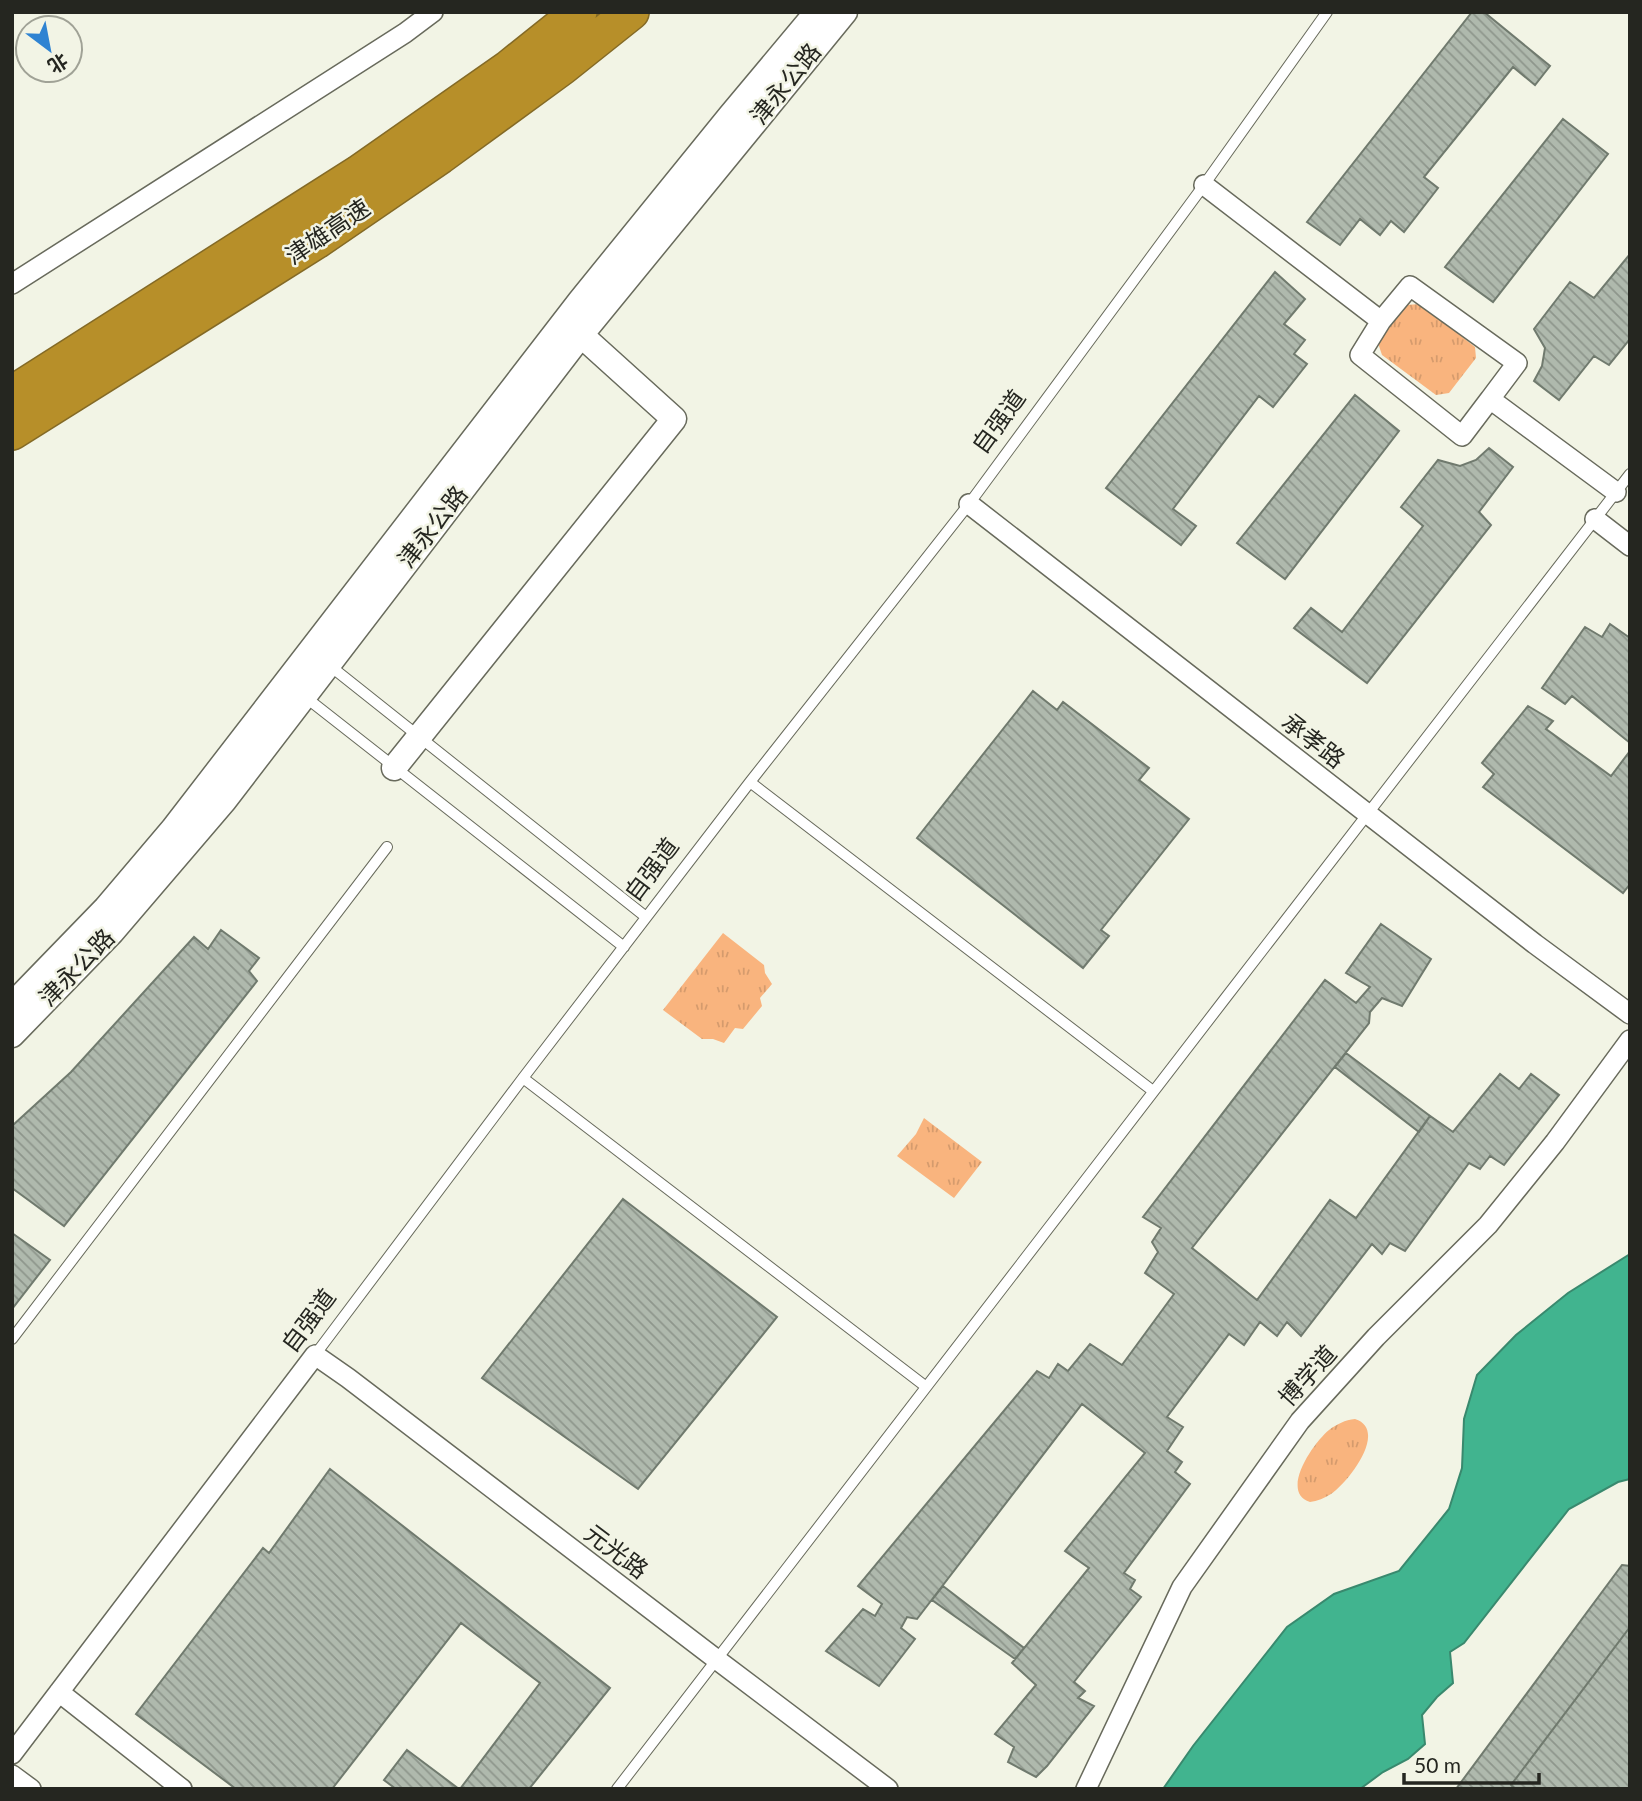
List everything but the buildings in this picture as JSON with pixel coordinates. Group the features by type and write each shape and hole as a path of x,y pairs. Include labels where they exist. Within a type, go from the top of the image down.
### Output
{"highway":[{"name":"津雄高速","path":"12,394 359,173 509,68 579,12"},
{"name":"津雄高速","path":"12,432 339,226 562,67 631,12"}],"street":[{"path":"12,284 405,33 433,12"},
{"name":"津永公路","path":"320,657 452,466 580,301 817,12"},
{"name":"津永公路","path":"12,1035 112,932 224,801 295,690 320,657 845,12"},
{"path":"1204,185 1381,321"},
{"path":"1410,286 1517,363 1490,399 1462,436 1360,355 1381,321 1410,286"},
{"path":"394,768 674,419 582,335"},
{"path":"1490,399 1616,492"},
{"name":"承孝路","path":"969,504 1535,944 1630,1014"},
{"path":"1595,519 1630,546"},
{"name":"津永公路","path":"12,1005 106,908 208,786 295,690"},
{"name":"博学道","path":"1086,1789 1182,1587 1300,1421 1376,1337 1488,1225 1555,1142 1630,1040"},
{"name":"元光路","path":"314,1355 370,1394 888,1789"},
{"name":"自强道","path":"12,1754 314,1355"},
{"path":"59,1692 182,1789"},
{"path":"12,1775 31,1789"}],"lane":[{"name":"自强道","path":"314,1355 750,782 969,504 1204,185 1327,12"},
{"path":"617,1789 1630,474"},
{"path":"320,657 646,918"},
{"path":"295,690 624,947"},
{"path":"750,782 1153,1091"},
{"path":"12,1339 387,847"},
{"path":"523,1078 926,1386"}],"green space":[{"path":"1420,304 1475,347 1476,358 1449,393 1436,395 1382,355 1378,343 1406,305"},
{"path":"723,933 764,965 765,973 772,984 760,998 762,1006 743,1029 735,1028 724,1043 702,1039 663,1010"},
{"path":"924,1118 982,1162 954,1198 897,1156 916,1134"},
{"path":"1355,1419 1364,1425 1368,1434 1367,1445 1355,1468 1338,1488 1326,1497 1310,1502 1301,1497 1298,1478 1308,1455 1329,1430"}],"shaded area":[{"path":"1630,1254 1630,1479 1618,1482 1569,1509 1464,1643 1450,1652 1453,1683 1422,1715 1425,1744 1408,1759 1383,1772 1360,1789 1163,1789 1193,1746 1287,1627 1334,1594 1399,1571 1449,1509 1462,1468 1464,1419 1477,1375 1516,1335 1568,1293"}]}
